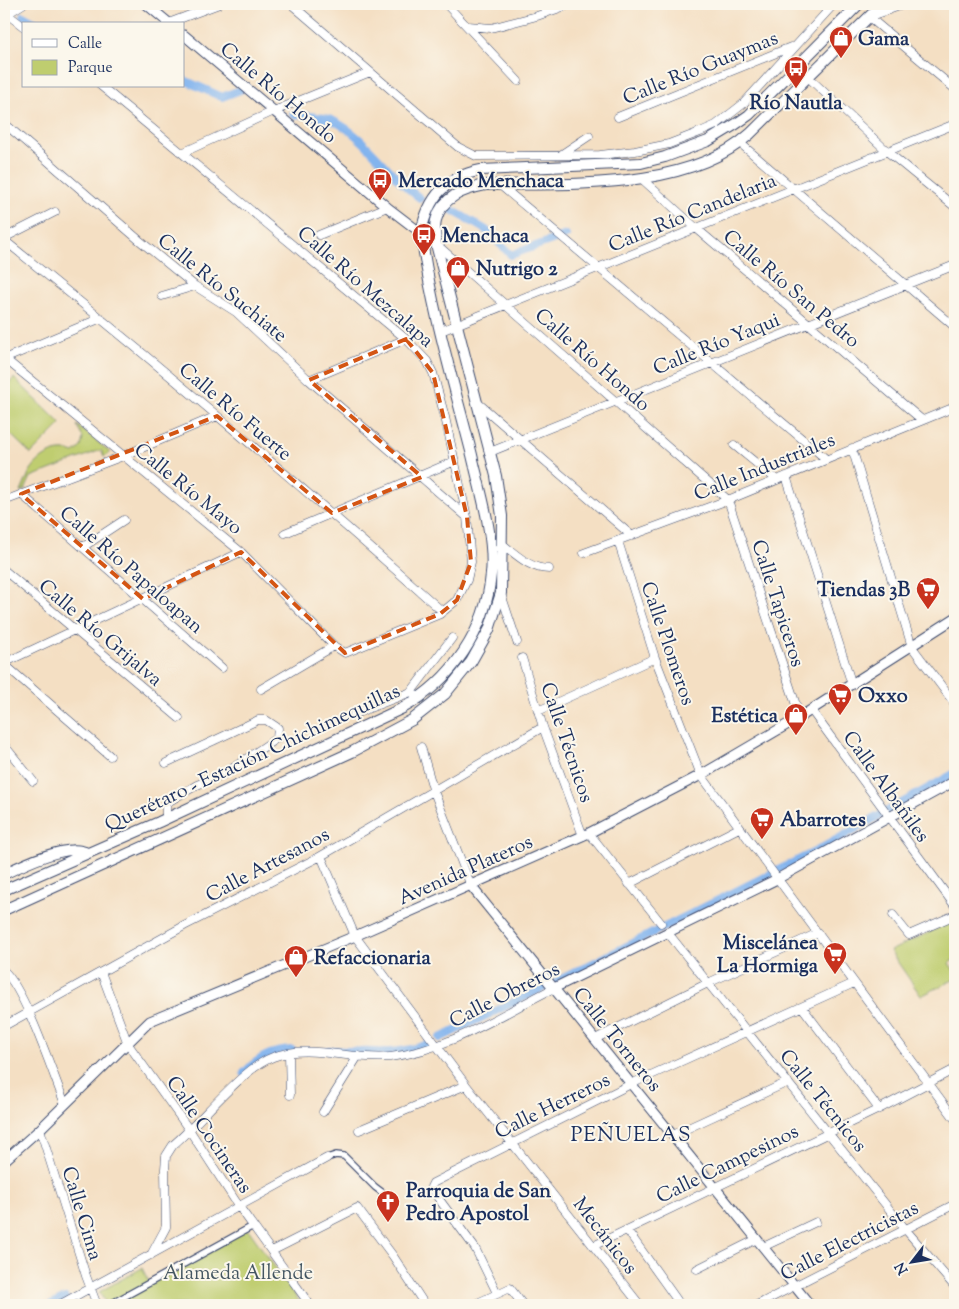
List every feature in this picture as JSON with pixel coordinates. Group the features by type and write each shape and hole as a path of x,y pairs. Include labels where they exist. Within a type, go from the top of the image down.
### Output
{"main road":[{"name":"Querétaro - Estación Chichimequillas","path":"4,890 375,723 420,698 452,670 466,650 485,607 492,574 490,544 462,414 441,331 421,232 424,217 434,198 447,184 466,173 481,170 630,164 678,152 708,141 749,115 860,4"},
{"name":"Querétaro - Estación Chichimequillas","path":"4,910 352,752 412,720 445,694 471,662 489,630 501,594 502,516 490,452 436,244 435,221 443,206 452,196 472,188 500,185 623,182 642,179 698,163 732,149 882,4"},
{"path":"4,874 58,852 74,849 87,852 88,858 77,877"}],"street":[{"path":"22,26 5,15 23,4"},
{"path":"146,4 168,22"},
{"path":"172,22 219,4"},
{"path":"291,4 471,155 600,154 636,151 670,144 716,125 743,104 834,4"},
{"path":"446,4 518,81"},
{"path":"468,26 491,28 537,16 571,4"},
{"path":"869,17 905,4"},
{"path":"869,17 955,89"},
{"name":"Calle Río Hondo","path":"185,36 387,207 421,232"},
{"name":"Calle Río Guaymas","path":"618,117 793,47"},
{"path":"182,154 274,110 370,72"},
{"path":"808,77 889,153 955,207"},
{"name":"Calle Río Mezcalapa","path":"103,88 406,339 427,361 433,372 446,417 468,517 471,562 468,580 456,600 443,612"},
{"name":"Calle Río Suchiate","path":"4,123 88,198 195,286 236,312 310,380 468,517"},
{"name":"Calle Río Candelaria","path":"441,331 792,189 889,153 955,124"},
{"path":"562,154 589,136"},
{"path":"740,143 955,327"},
{"path":"670,144 678,152"},
{"path":"630,164 636,151"},
{"name":"Calle Río San Pedro","path":"642,179 696,228 922,420"},
{"path":"500,185 826,458"},
{"path":"319,235 387,207"},
{"path":"4,239 55,212"},
{"name":"Calle Río Fuerte","path":"4,239 101,318 332,513 443,612"},
{"name":"Calle Río Hondo","path":"436,244 728,500"},
{"name":"Calle Río Yaqui","path":"490,452 520,438 955,265"},
{"path":"162,296 195,286"},
{"path":"4,359 101,318"},
{"path":"310,380 406,339"},
{"name":"Calle Río Mayo","path":"4,359 242,552 334,646 345,653 443,612"},
{"path":"478,403 632,536"},
{"name":"Calle Industriales","path":"584,553 728,500 826,458 955,407"},
{"path":"446,417 462,414"},
{"path":"4,501 123,456 217,416"},
{"path":"734,445 776,480"},
{"path":"852,448 912,647 955,704"},
{"path":"285,533 422,477 455,461"},
{"path":"786,476 852,685"},
{"name":"Calle Río Papaloapan","path":"21,494 222,668"},
{"name":"Calle Tapiceros","path":"728,500 800,717"},
{"path":"83,547 124,520"},
{"name":"Calle Plomeros","path":"618,541 655,658 700,775 955,1119"},
{"path":"502,544 528,563 540,569 549,569"},
{"path":"110,756 4,664 72,630 242,552"},
{"name":"Calle Río Grijalva","path":"4,570 72,630 179,718"},
{"path":"501,594 517,642"},
{"name":"Avenida Plateros","path":"4,1161 40,1129 150,1022 355,936 586,835 700,775 800,717 955,618"},
{"path":"354,714 411,692 452,638"},
{"path":"261,689 334,646"},
{"name":"Calle Técnicos","path":"522,658 538,711 586,835 661,923"},
{"path":"538,711 655,658"},
{"path":"411,692 420,698"},
{"name":"Calle Albañiles","path":"811,710 955,906"},
{"path":"166,763 258,720 266,720 278,728 277,738 224,774 197,785 166,803 166,818"},
{"name":"Calle Artesanos","path":"4,1026 184,926 321,856 544,727"},
{"path":"4,745 33,781"},
{"name":"Calle Torneros","path":"421,747 434,789 471,886 810,1305"},
{"name":"Calle Obreros","path":"151,1255 166,1227 166,1156 173,1145 251,1072 273,1057 314,1053 389,1057 437,1044 668,933 774,876 886,812 955,781"},
{"path":"629,884 739,828"},
{"name":"Mecánicos","path":"321,856 355,936 466,1085 640,1305"},
{"path":"893,915 908,935 955,915"},
{"name":"Calle Técnicos","path":"668,933 829,1131 906,1230 955,1287"},
{"path":"595,1039 708,983 818,933"},
{"path":"4,971 9,976 28,1013 65,1104"},
{"name":"Calle Cocineras","path":"101,972 128,1044 190,1131 238,1205 310,1305"},
{"name":"Calle Herreros","path":"497,1293 476,1248 431,1187 433,1183 632,1084 748,1033 854,983"},
{"path":"802,1007 879,1109"},
{"path":"290,1054 290,1094"},
{"path":"323,1112 358,1056"},
{"name":"Calle Campesinos","path":"594,1246 829,1131 879,1109 955,1069"},
{"path":"673,1136 788,1082"},
{"path":"359,1130 466,1085"},
{"name":"Calle Cima","path":"40,1129 97,1305"},
{"path":"59,1305 238,1205 336,1155 344,1156 375,1187 394,1202"},
{"name":"Calle Electricistas","path":"757,1305 955,1204"},
{"path":"272,1251 357,1208 393,1256 425,1305"},
{"path":"764,1248 816,1222"},
{"path":"109,1305 253,1226"},
{"path":"627,1230 677,1300"},
{"path":"697,1269 757,1239"},
{"path":"473,1305 510,1288 523,1305"}],"highlighted area":[{"path":"406,339 433,373 467,517 471,562 457,600 440,614 345,653 241,552 143,599 21,494 217,416 332,513 422,477 309,380"}],"green space":[{"path":"14,378 61,424 31,454 4,428 4,388"},
{"path":"77,425 110,452 104,457 101,450 31,477 25,490 21,492 29,473 37,462 48,454 61,451 74,453 81,447 83,438"},
{"path":"955,920 955,959 949,963 955,972 955,979 921,996 890,951"},
{"name":"Alameda Allende","path":"248,1229 302,1305 107,1305 99,1292 142,1268 149,1282"}],"waterway":[{"path":"23,16 34,22"},
{"path":"185,80 222,97 240,90"},
{"path":"293,114 328,119 345,127 420,198"},
{"path":"452,210 486,230 511,255 566,235"},
{"path":"557,981 818,850 955,773"},
{"path":"440,1038 543,988"},
{"path":"329,1050 392,1052 404,1051 428,1044"},
{"path":"244,1073 266,1056 292,1050"},
{"path":"51,1305 65,1298"}],"place":[{"name":"Gama","path":"841,59"},
{"name":"Río Nautla","path":"796,89"},
{"name":"Mercado Menchaca","path":"380,201"},
{"name":"Menchaca","path":"424,256"},
{"name":"Nutrigo 2","path":"458,289"},
{"name":"Tiendas 3B","path":"928,610"},
{"name":"Oxxo","path":"840,716"},
{"name":"Estética","path":"796,736"},
{"name":"Abarrotes","path":"762,840"},
{"name":"Miscelánea La Hormiga","path":"835,975"},
{"name":"Refaccionaria","path":"296,978"},
{"name":"Parroquia de San Pedro Apostol","path":"388,1223"}],"district":[{"name":"PEÑUELAS","path":"631,1134"}]}
